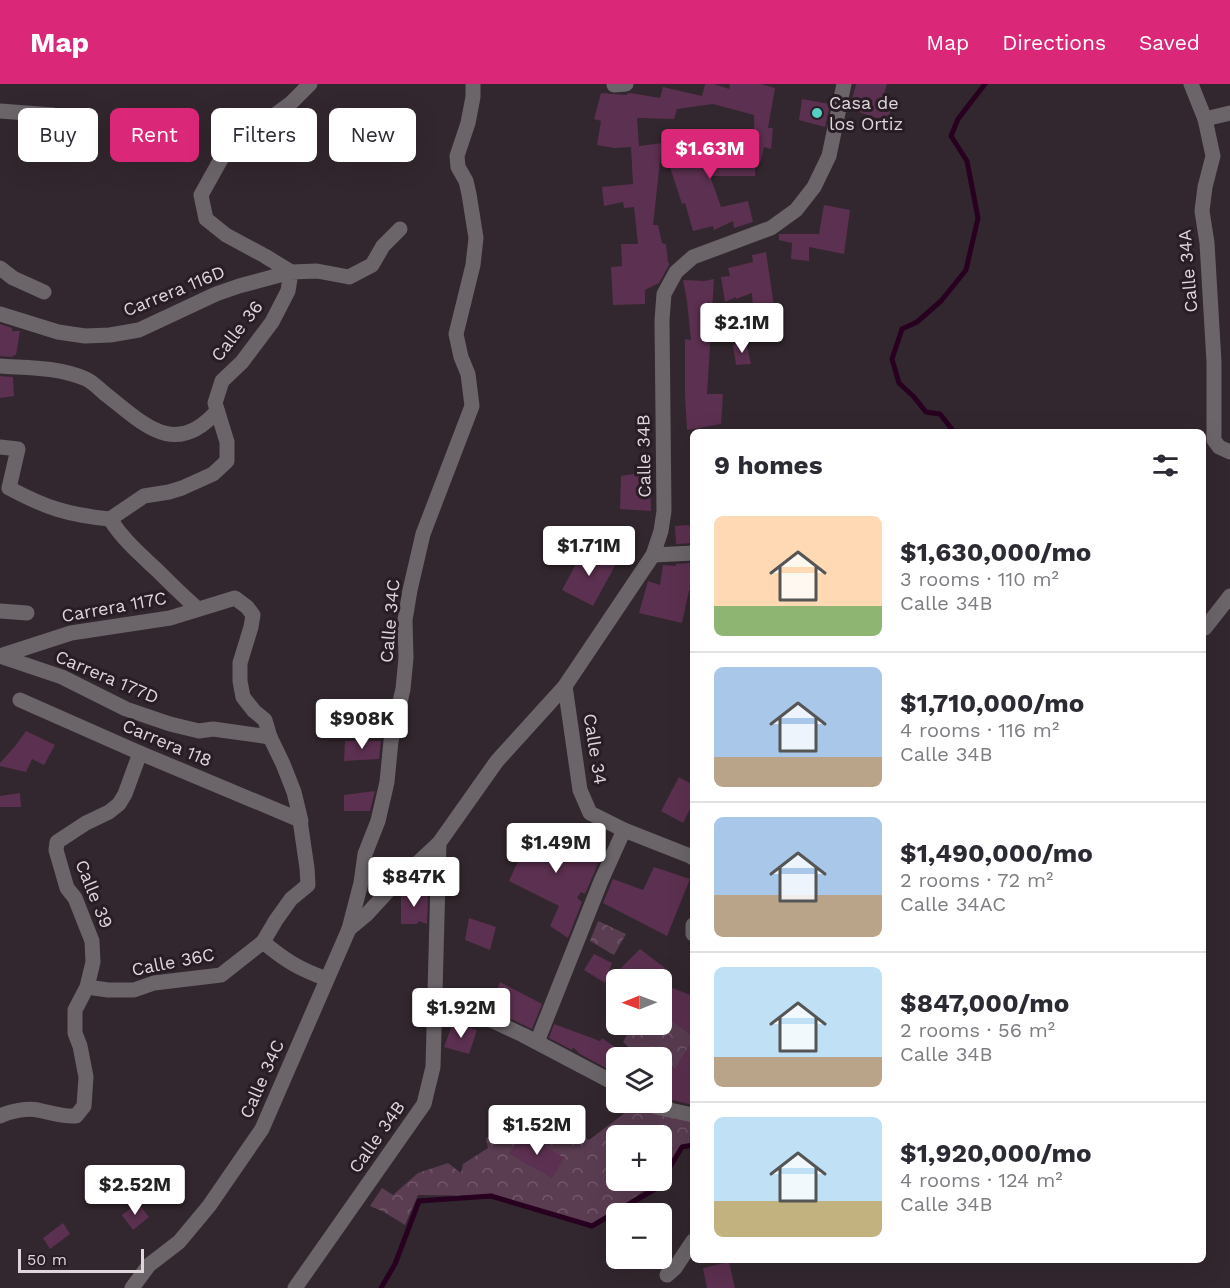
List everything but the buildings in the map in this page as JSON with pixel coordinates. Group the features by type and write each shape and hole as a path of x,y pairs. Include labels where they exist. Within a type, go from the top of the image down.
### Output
{"street":[{"path":"310,84 291,103 225,152 201,195 206,219 226,235 291,272 317,271 349,277 372,265 383,246 400,229"},
{"name":"Calle 34C","path":"132,1288 149,1265 178,1242 209,1206 262,1129 349,929 361,883 365,854 378,821 387,782 391,741 403,689 406,658 405,620 423,534 472,406 468,374 461,357 456,334 473,265 476,238 466,181 458,167 458,156 468,123 473,84"},
{"name":"Calle 34B","path":"349,929 439,843 497,761 565,686 653,555 662,531 664,511 662,320 664,294 676,272 693,257 771,228 796,210 814,187 829,156 844,84"},
{"name":"Calle 34A","path":"1191,84 1205,119 1213,156 1202,211 1207,243 1214,362 1214,440 1219,447 1230,452"},
{"path":"0,111 18,112"},
{"path":"1205,119 1230,113"},
{"path":"0,268 14,278 44,292"},
{"name":"Carrera 116D","path":"0,314 58,332 85,336 110,335 139,330 216,294 291,272"},
{"name":"Calle 36","path":"110,519 144,496 182,488 213,474 227,461 227,442 215,403 222,381 242,362 272,322 288,291 291,272"},
{"path":"0,366 65,371 88,380 145,425 162,434 184,434 207,423 217,411"},
{"path":"0,447 18,449 9,488 33,501 58,510 110,519 119,533 138,553 198,609"},
{"path":"653,555 690,553"},
{"path":"1206,627 1230,596"},
{"name":"Carrera 117C","path":"0,656 71,633 170,618 235,598"},
{"name":"Calle 36C","path":"87,987 134,990 154,983 221,975 263,942 291,899 308,885 308,868 301,821 294,792 265,720 243,697 240,663 253,615 235,598"},
{"path":"0,611 27,613"},
{"name":"Carrera 177D","path":"0,656 62,677 126,709 170,724 198,731 213,729 270,737"},
{"name":"Calle 34","path":"565,686 580,790 590,813 624,830 690,856"},
{"name":"Carrera 118","path":"20,700 300,820"},
{"name":"Calle 39","path":"0,1116 5,1113 35,1109 65,1117 76,1116 84,1106 86,1077 75,1033 75,1010 87,987 93,962 92,941 75,898 68,888 56,850 57,842 119,804 140,753"},
{"path":"537,1042 601,881 624,830"},
{"name":"Calle 34B","path":"295,1288 424,1104 433,1067 439,843"},
{"path":"263,942 282,958 303,970 327,979"},
{"path":"435,1000 493,1021 606,1079"},
{"path":"672,1110 690,1114"},
{"path":"667,1275 675,1268 690,1246"}],"green space":[{"path":"598,921 626,934 614,955 590,941"},
{"path":"672,1017 680,1021 678,1025 690,1034 690,1074 672,1101 672,1074 675,1069 672,1067 672,1047 628,1047 623,1042 627,1035 672,1035"},
{"path":"507,1111 519,1119 534,1119 539,1112 544,1117 589,1140 606,1127 606,1191 644,1191 626,1203 606,1203 606,1217 592,1226 491,1196 418,1195 405,1225 370,1206 382,1188 393,1195 418,1173 448,1163 461,1173 463,1164 488,1148 486,1139"},
{"path":"672,1111 690,1115 690,1146 682,1147 672,1160 672,1125 609,1125 625,1113 672,1113"}],"waterway":[{"path":"952,429 940,414 926,412 899,383 892,359 902,329 917,322 941,301 966,270 978,218 967,161 951,136 958,119 985,84"},
{"path":"672,1164 682,1147 690,1146"},
{"path":"381,1288 395,1264 419,1201 491,1196 592,1226 652,1191"}],"place":[{"name":"Casa de los Ortiz","path":"817,113"}]}
